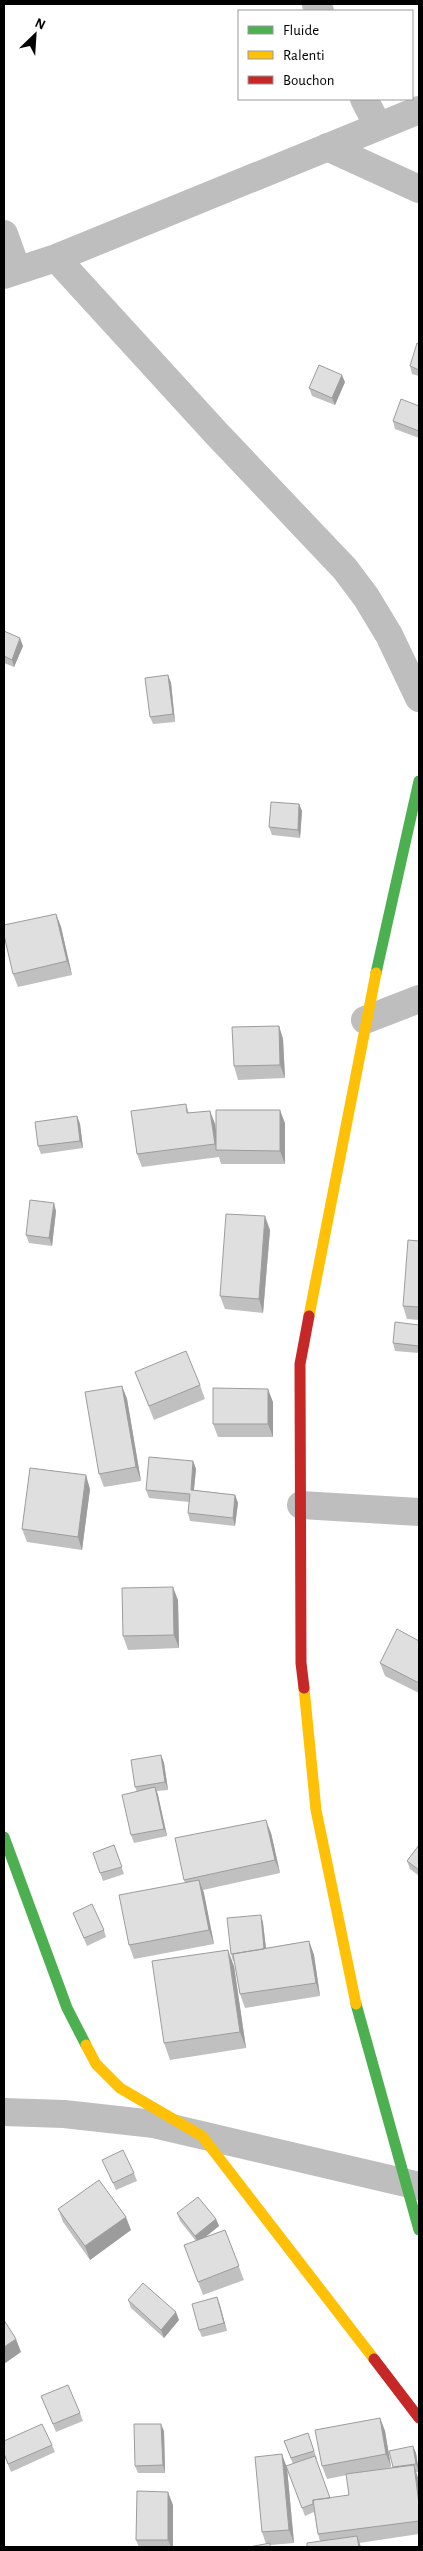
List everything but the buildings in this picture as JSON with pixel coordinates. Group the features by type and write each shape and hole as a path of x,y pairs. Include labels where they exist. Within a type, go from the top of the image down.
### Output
{"street":[{"path":"365,100 378,126"},
{"path":"4,234 10,272 56,258 419,110"},
{"path":"327,147 419,188"},
{"path":"56,258 216,433 345,569 366,597 389,635 419,698"},
{"path":"419,781 365,1020 300,1364 301,1663 316,1810 356,2003 414,2185 419,2230"},
{"path":"365,1020 419,999"},
{"path":"301,1505 419,1512"},
{"path":"4,1837 67,2008 96,2064 120,2088 202,2136 419,2418"},
{"path":"4,2112 64,2114 154,2124 414,2185"}],"traffic: fast":[{"path":"376,973 419,781"},
{"path":"4,1837 67,2008 86,2045"},
{"path":"356,2004 419,2230"}],"traffic: slow":[{"path":"309,1316 376,973"},
{"path":"304,1688 316,1810 356,2004"},
{"path":"86,2045 96,2064 120,2088 202,2136 374,2359"}],"traffic: jam":[{"path":"304,1688 301,1663 300,1364 309,1316"},
{"path":"374,2359 419,2418"}]}
